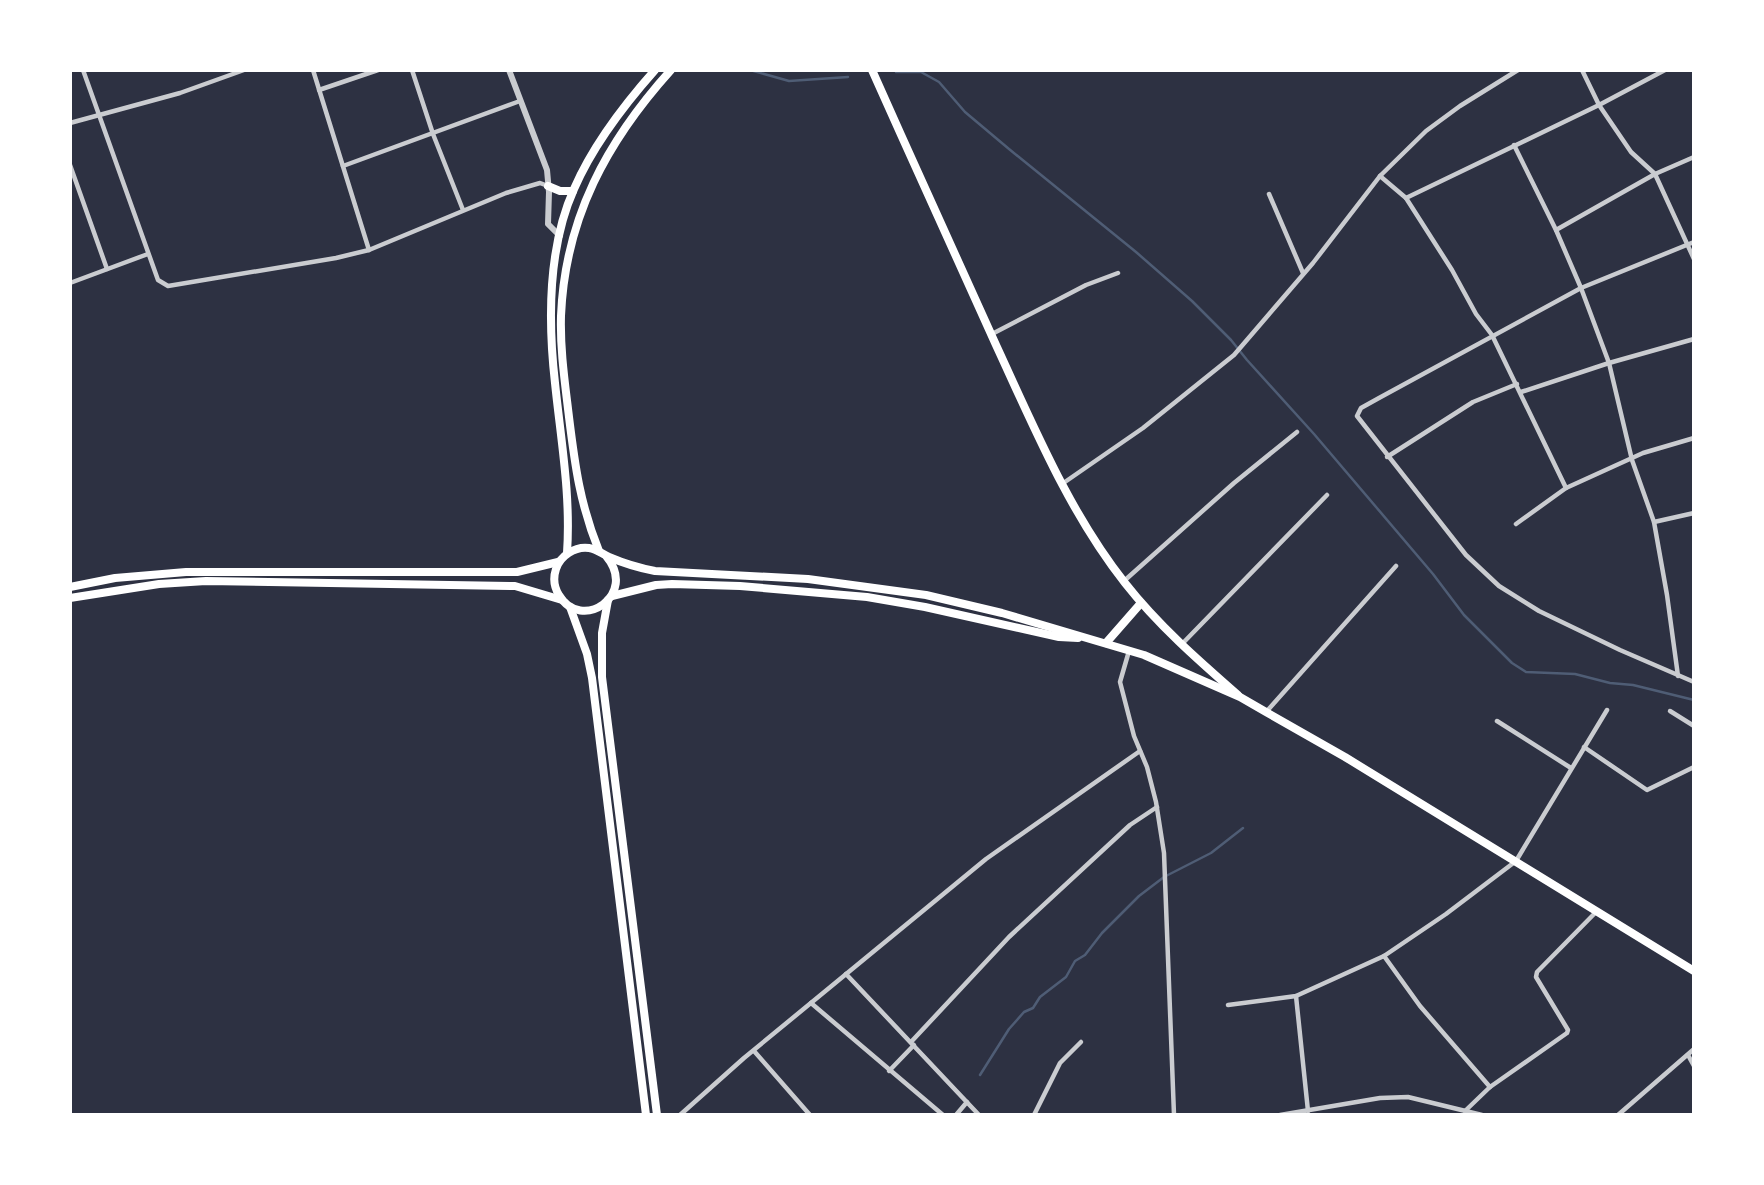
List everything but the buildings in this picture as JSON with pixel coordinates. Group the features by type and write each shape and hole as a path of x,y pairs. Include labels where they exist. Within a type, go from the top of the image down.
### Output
{"main road":[{"path":"567,553 568,489 555,385 551,320 560,236 573,191 599,142 654,70"},
{"path":"657,1115 602,677 601,633 617,579 615,570 602,553 583,509 578,487 564,378 561,316 566,269 578,220 604,160 634,113 671,70"},
{"path":"872,70 1062,484 1124,582 1141,603 1181,645 1240,697"},
{"path":"548,186 560,191 573,191"},
{"path":"70,587 115,578 186,572 516,572 558,562 567,553 588,548 655,571 808,579 926,595 1002,612 1129,650 1240,697 1516,861 1694,971"},
{"path":"558,562 554,582 562,600"},
{"path":"70,598 159,584 206,581 515,586 562,600 570,607 590,610 610,598 656,585 672,584 808,591 925,607 1059,638 1092,638"},
{"path":"1106,643 1141,603"},
{"path":"570,607 587,654 592,678 646,1115"}],"street":[{"path":"83,70 158,280 168,286 369,250 463,210 529,186 540,183 548,186"},
{"path":"70,123 180,93 244,70"},
{"path":"313,70 369,250"},
{"path":"319,90 379,70"},
{"path":"412,70 433,134 463,210"},
{"path":"509,70 547,170 548,224 560,236"},
{"path":"1062,484 1143,428 1234,355 1304,274 1380,176 1426,131 1518,70"},
{"path":"1582,70 1599,104 1631,152 1655,174 1691,243 1694,259"},
{"path":"1406,198 1665,70"},
{"path":"343,166 521,100"},
{"path":"1514,145 1556,230 1609,363 1632,460 1654,522 1678,676"},
{"path":"1556,230 1655,174 1694,157"},
{"path":"70,165 107,269"},
{"path":"1380,176 1406,198 1452,270 1476,314 1492,335 1566,488"},
{"path":"1269,194 1304,274"},
{"path":"1691,243 1581,288 1361,408 1357,416 1466,555 1499,586 1539,611 1694,682"},
{"path":"70,283 148,254"},
{"path":"992,335 1086,285 1118,273"},
{"path":"1521,392 1694,339"},
{"path":"1387,457 1473,402 1517,384"},
{"path":"1124,582 1234,483 1297,432"},
{"path":"1516,524 1566,488 1643,453 1694,438"},
{"path":"1181,645 1327,495"},
{"path":"1654,522 1694,513"},
{"path":"1266,712 1396,566"},
{"path":"1129,650 1119,682 1147,767 1164,853 1174,1115"},
{"path":"1227,1005 1296,996 1384,956 1446,915 1516,861 1607,710"},
{"path":"1670,711 1694,726"},
{"path":"1497,721 1570,768"},
{"path":"1584,747 1647,790 1694,767"},
{"path":"680,1115 986,859 1140,751"},
{"path":"889,1071 1009,937 1130,825 1157,807"},
{"path":"1465,1111 1490,1087 1567,1033 1568,1030 1536,977 1537,972 1597,911"},
{"path":"1384,956 1420,1006 1490,1087"},
{"path":"846,975 979,1115"},
{"path":"1296,996 1308,1111"},
{"path":"811,1003 943,1115"},
{"path":"1034,1115 1060,1063 1081,1042"},
{"path":"1618,1115 1694,1049"},
{"path":"754,1051 810,1115"},
{"path":"1688,1055 1694,1066"},
{"path":"1280,1115 1380,1098 1408,1097 1482,1115"},
{"path":"956,1115 967,1102"}],"waterway":[{"path":"750,70 789,81 848,77"},
{"path":"896,72 921,72 939,82 965,112 1192,301 1231,340 1314,434 1433,574 1464,615 1512,663 1526,672 1575,674 1694,700"},
{"path":"980,1075 1009,1029 1024,1012 1033,1008 1040,997 1066,977 1075,961 1085,955 1102,933 1139,896 1164,877 1211,853 1243,828"}]}
